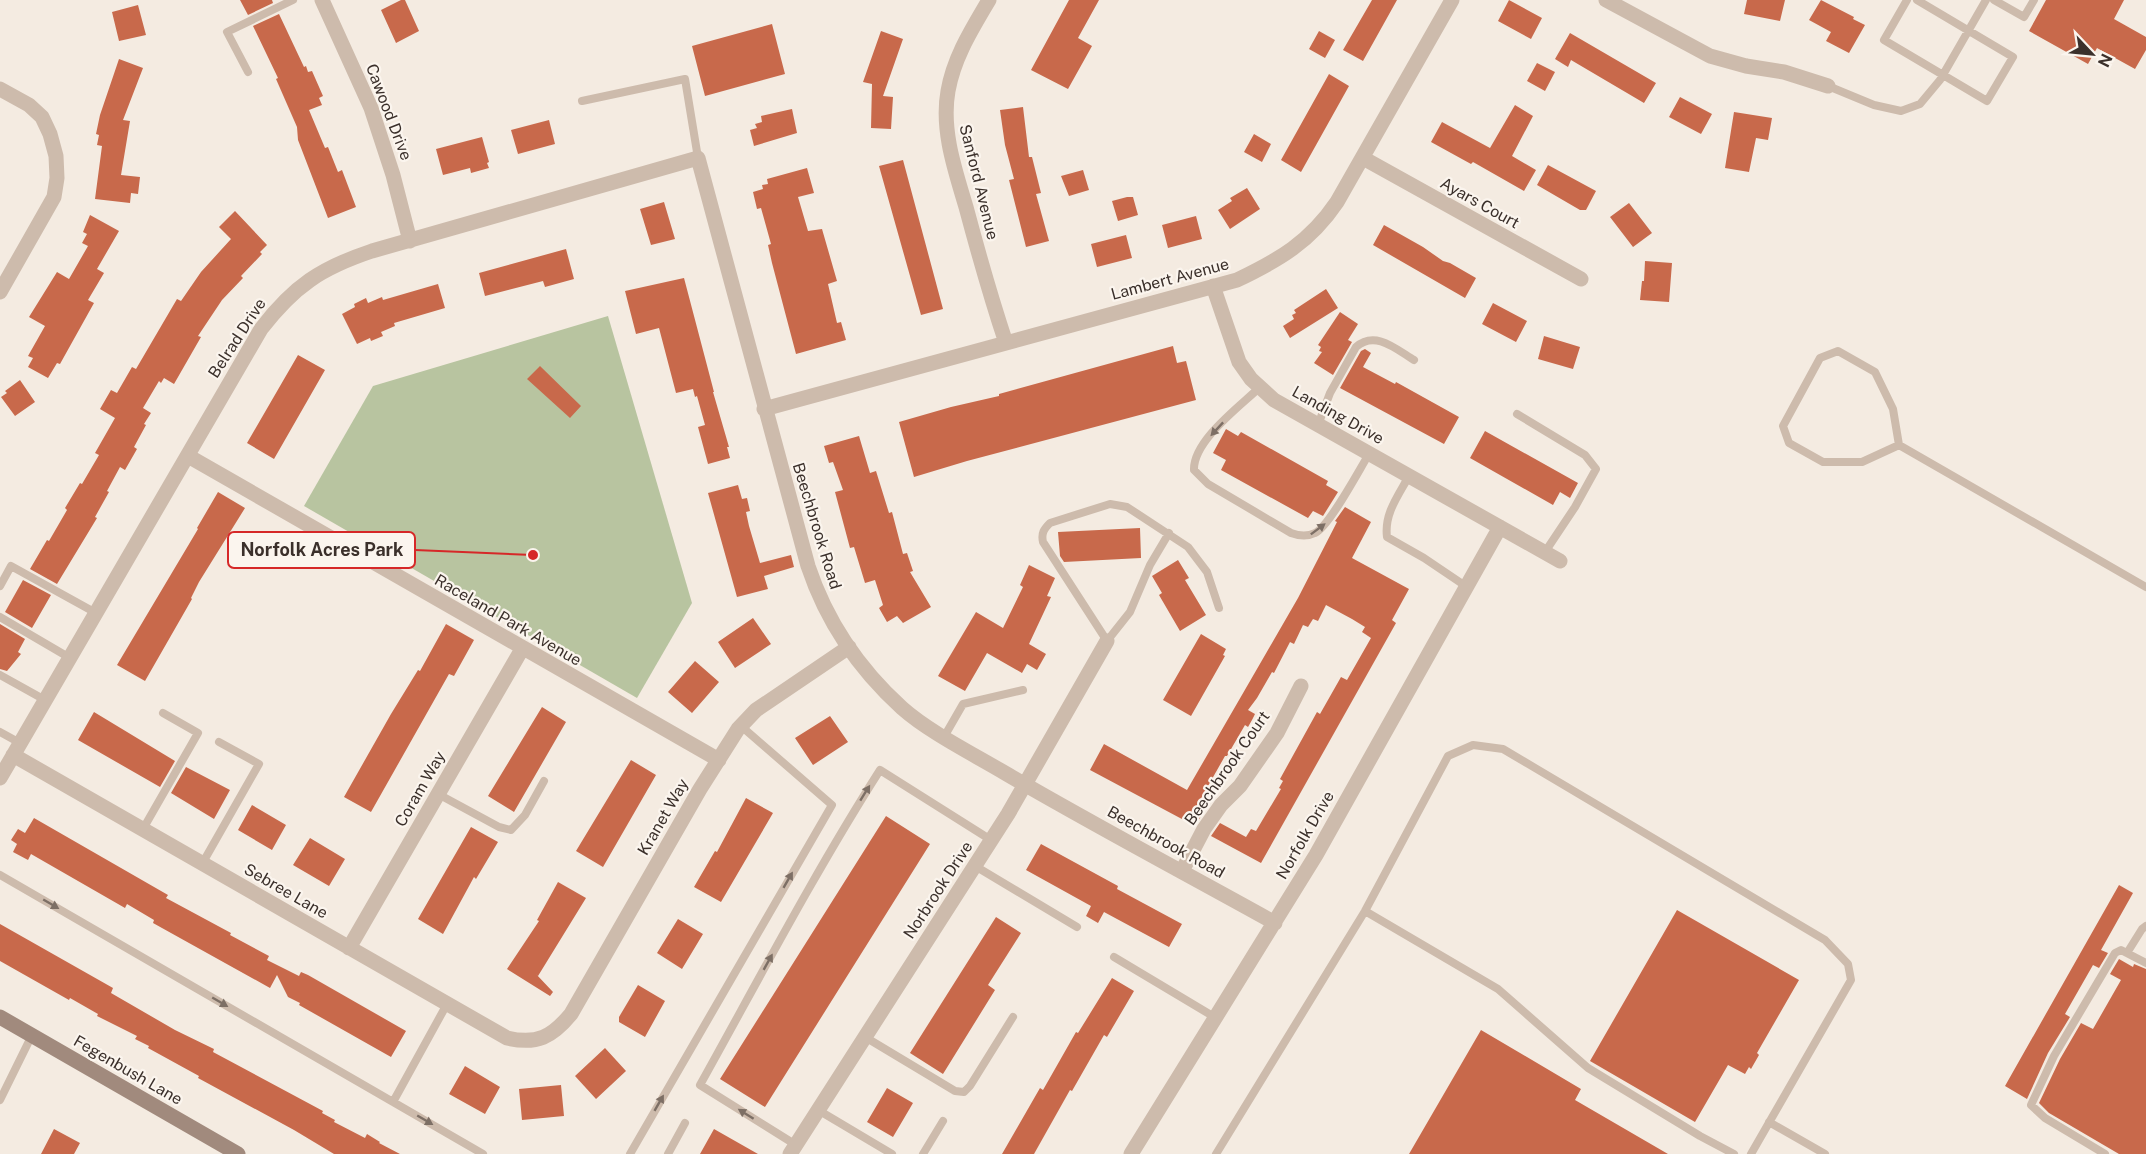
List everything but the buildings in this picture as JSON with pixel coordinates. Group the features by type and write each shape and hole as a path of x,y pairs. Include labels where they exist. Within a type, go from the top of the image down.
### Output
{"main road":[{"name":"Fegenbush Lane","path":"0,1017 238,1154"}],"street":[{"name":"Cawood Drive","path":"322,0 371,108 385,146 410,241"},
{"name":"Sanford Avenue","path":"989,0 957,59 948,91 946,123 954,163 984,275 1006,343"},
{"name":"Lambert Avenue","path":"764,409 1237,280 1272,263 1299,245 1328,216 1452,0"},
{"path":"1606,0 1710,56 1746,66 1784,72 1828,86"},
{"path":"0,89 29,105 42,117 53,145 57,178 54,197 0,292"},
{"name":"Belrad Drive","path":"0,778 261,328 280,304 328,268 372,251 698,158"},
{"name":"Beechbrook Road","path":"698,158 764,409 815,587 831,621 867,671 903,709 944,737 1275,923"},
{"name":"Ayars Court","path":"1363,158 1581,279"},
{"name":"Landing Drive","path":"1213,286 1239,362 1259,388 1274,400 1560,561"},
{"name":"Raceland Park Avenue","path":"188,456 719,760"},
{"name":"Norfolk Drive","path":"1131,1154 1316,855 1500,527"},
{"name":"Norbrook Drive","path":"793,1150 975,866 1025,784 1107,640"},
{"name":"Kranet Way","path":"544,1037 559,1029 571,1014 700,789 741,726 756,710 849,647"},
{"name":"Coram Way","path":"349,948 522,649"},
{"name":"Beechbrook Court","path":"1182,871 1204,829 1221,805 1240,786 1277,733 1301,686"},
{"name":"Sebree Lane","path":"17,749 202,864 507,1038 520,1042 544,1037"}],"lane":[{"path":"248,72 227,32 292,0"},
{"path":"1907,0 1884,40 1987,101 2013,57 1917,0"},
{"path":"1828,86 1874,105 1901,111 1920,104 1943,75 1986,0"},
{"path":"1994,0 2024,17 2034,0"},
{"path":"582,101 685,79 698,158"},
{"path":"1318,425 1330,393 1356,347 1362,342 1372,339 1382,341 1414,360"},
{"path":"1838,351 1875,372 1893,409 1899,445 1862,462 1823,462 1788,443 1783,426 1820,358 1838,351"},
{"path":"1259,388 1217,428 1197,452 1194,470 1208,484 1291,533 1315,534 1369,454"},
{"path":"1517,414 1585,455 1596,469 1575,507 1545,552"},
{"path":"1899,445 2146,587"},
{"path":"1409,476 1391,507 1385,525 1387,537 1424,558 1467,587"},
{"path":"1169,533 1150,565 1130,612 1107,640 1043,542 1042,536 1044,528 1050,523 1110,504 1127,507 1169,533 1188,547 1207,572 1219,608"},
{"path":"0,586 11,566 96,613"},
{"path":"0,617 70,658"},
{"path":"0,675 45,700"},
{"path":"944,737 963,704 1023,690"},
{"path":"143,829 198,733 163,712"},
{"path":"630,1154 832,805 741,726"},
{"path":"0,732 17,749"},
{"path":"202,864 259,764 219,742"},
{"path":"1216,1154 1365,911 1448,756 1473,745 1503,749 1825,940 1848,964 1851,980 1751,1154"},
{"path":"793,1150 700,1085 862,798 880,770 991,840"},
{"path":"438,794 481,818 511,830 525,815 544,781"},
{"path":"975,866 1077,927"},
{"path":"0,875 483,1154"},
{"path":"1365,911 1498,989 1588,1068 1734,1154"},
{"path":"2127,953 2146,926"},
{"path":"2106,1154 2045,1118 2031,1105 2054,1056 2115,953 2121,950 2146,963"},
{"path":"1114,957 1216,1017"},
{"path":"393,1102 447,1004"},
{"path":"865,1037 955,1091 964,1092 1013,1017"},
{"path":"0,1100 32,1035"},
{"path":"818,1110 892,1154"},
{"path":"923,1154 943,1121"},
{"path":"1769,1122 1825,1154"},
{"path":"668,1154 686,1123"}],"green space":[{"path":"608,316 692,603 637,698 304,506 373,386"}],"place":[{"name":"Norfolk Acres Park","path":"533,555"}]}
